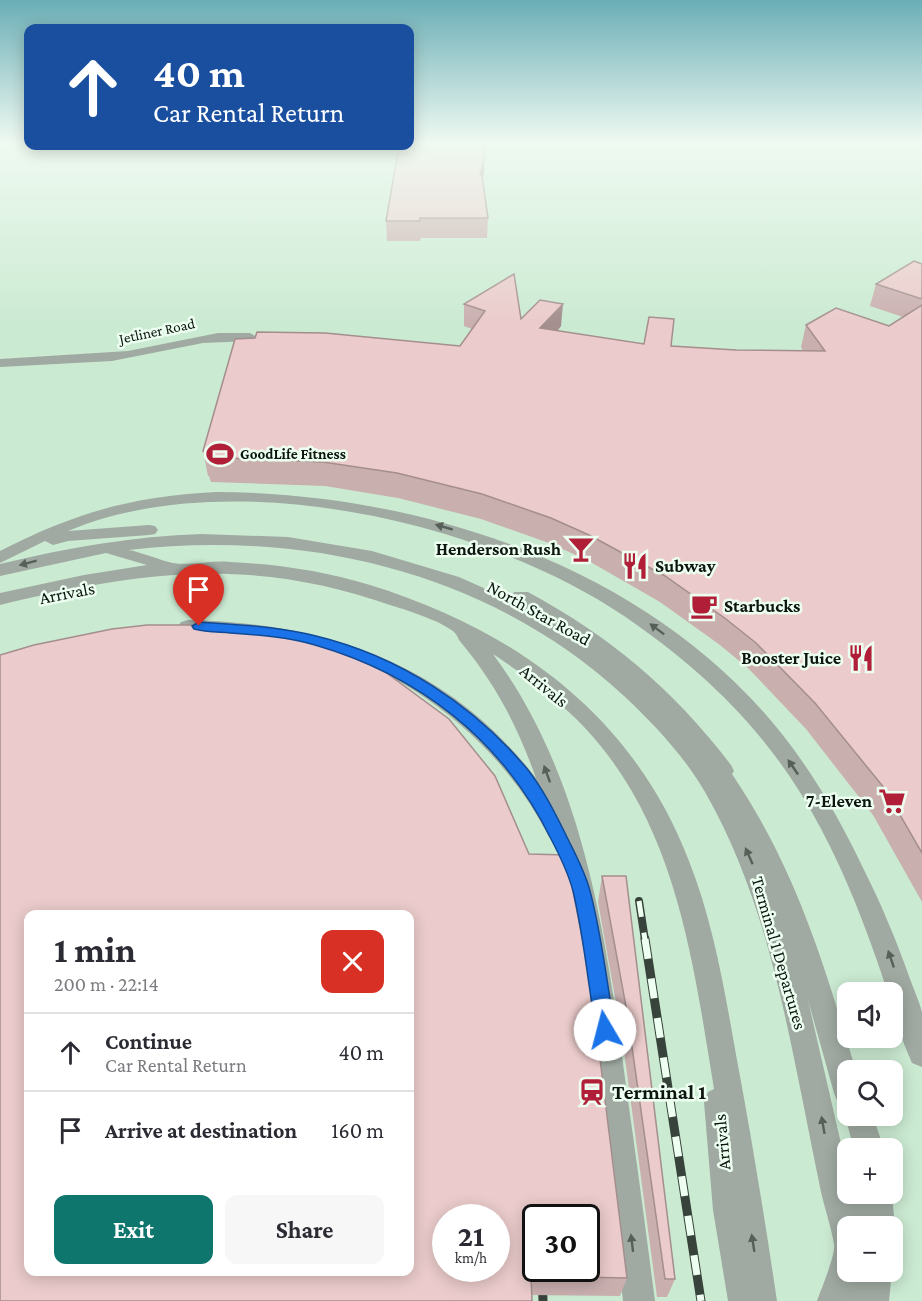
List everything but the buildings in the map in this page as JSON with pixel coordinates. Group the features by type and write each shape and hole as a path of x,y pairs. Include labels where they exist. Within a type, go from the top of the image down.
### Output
{"street":[{"name":"Jetliner Road","path":"0,363 35,358 129,355 209,336 250,337"},
{"path":"0,558 63,526 107,511 172,499 247,496 285,498 350,507 434,524 525,555 575,579 640,617 692,657 745,706 787,757 837,837 864,891 888,950 922,1054"},
{"path":"0,553 67,536 115,532 224,527 296,530 367,542 423,556 510,590 561,616 629,667 669,703 697,735 757,823 794,905 842,1060"},
{"name":"North Star Road","path":"0,553 51,543 131,533 200,529 258,530 333,537 380,546 447,567 502,590 575,630 636,676 674,714 710,758 752,822 803,941 838,1060"},
{"name":"Terminal 1 Departures","path":"0,570 55,556 140,543 191,539 284,541 344,549 417,567 503,601 568,638 596,658 640,698 686,747 710,779 751,859 769,908 787,969 843,1216"},
{"path":"51,543 114,551 174,569"},
{"path":"0,599 49,586 174,569 228,567 286,573 344,584 392,598 453,622 544,676 580,709 613,746 633,774 666,833 679,864 709,975 761,1301"},
{"name":"Arrivals","path":"0,609 99,586 168,578 241,576 303,580 368,595 447,624 497,650 547,687 573,710 630,785 665,847 690,930 718,1103 728,1210 744,1301"},
{"path":"453,622 491,664 517,707 545,767 563,822 581,891 602,1009 639,1301"},
{"path":"171,626 229,627 277,632 317,640 385,666 446,700 475,724 523,775 555,826 581,891"},
{"path":"833,1301 839,1282"},
{"path":"858,1282 863,1301"},
{"path":"873,1301 876,1282"}],"shaded area":[{"path":"0,203 922,203 922,1301 0,1301"}],"railway":[{"path":"639,901 645,940"},
{"path":"645,939 701,1301"},
{"path":"542,1282 543,1301"}],"place":[{"name":"GoodLife Fitness","path":"220,454"},
{"name":"Henderson Rush","path":"581,549"},
{"name":"Subway","path":"635,566"},
{"name":"Starbucks","path":"704,606"},
{"name":"Booster Juice","path":"861,658"},
{"name":"7-Eleven","path":"892,801"},
{"name":"Terminal 1","path":"592,1092"}],"route":[{"path":"199,626 277,632 339,647 408,677 446,700 475,724 523,775 555,826 570,859 581,891 605,1030"}]}
